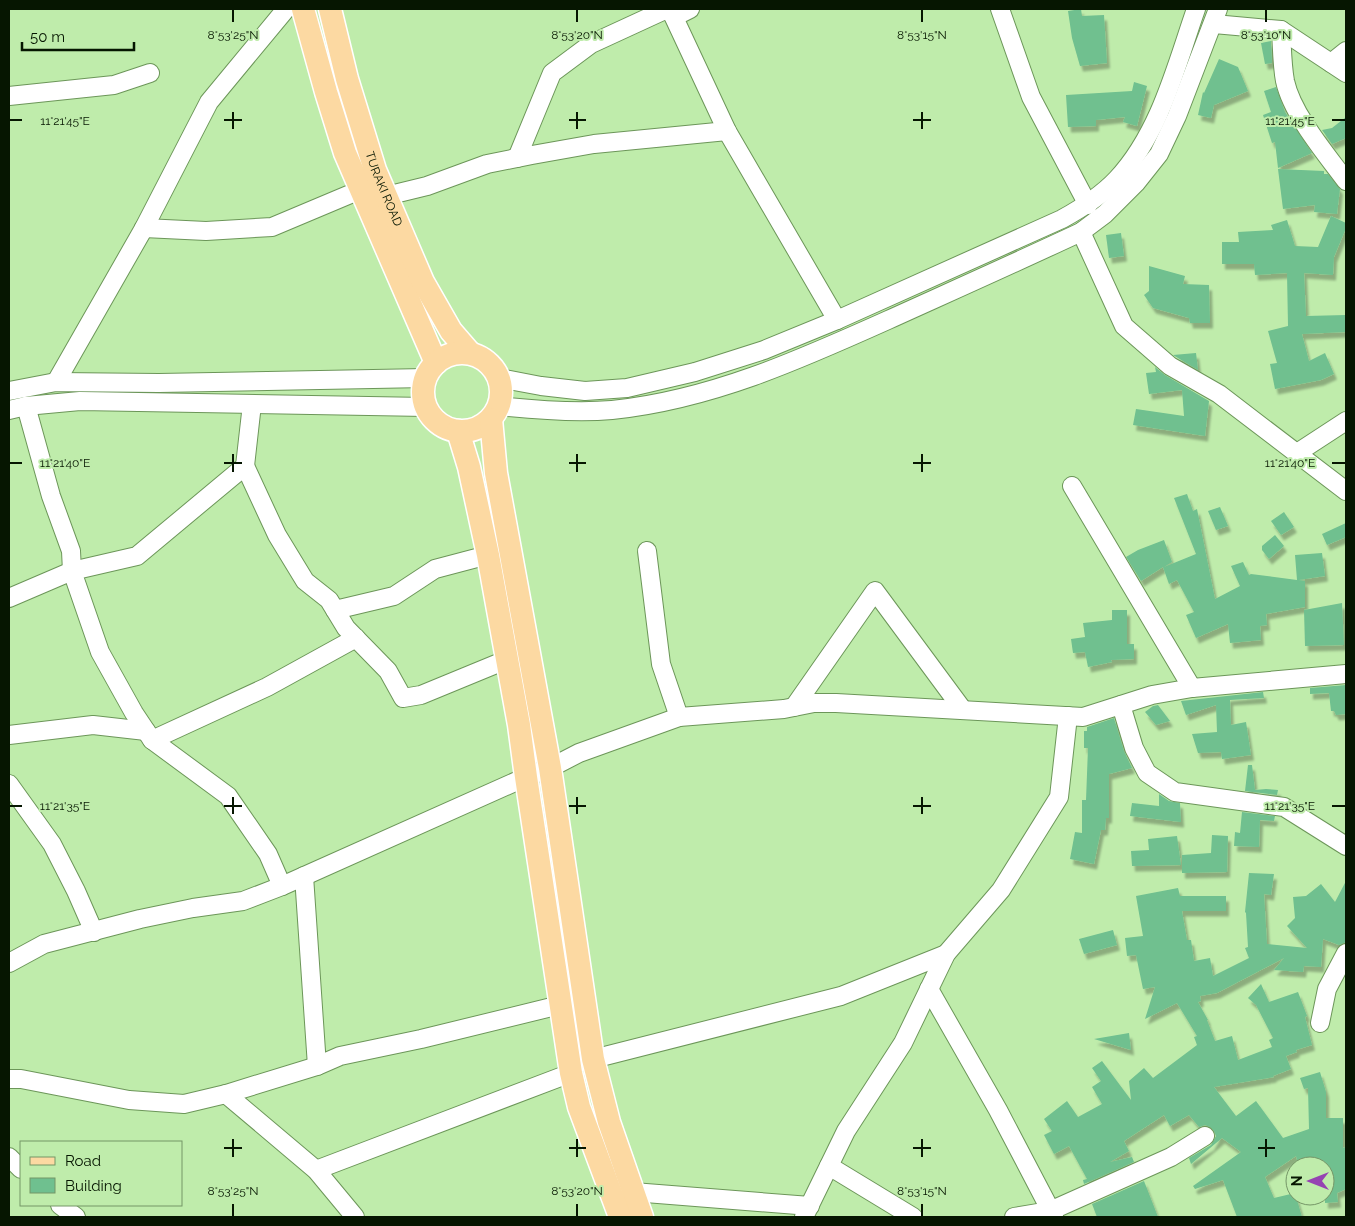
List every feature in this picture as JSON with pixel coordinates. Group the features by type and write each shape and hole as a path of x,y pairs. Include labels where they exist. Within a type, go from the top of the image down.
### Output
{"main road":[{"path":"303,9 342,144 431,370"},
{"name":"TURAKI ROAD","path":"330,9 347,78 375,170 423,282 451,331 470,353"},
{"path":"495,413 476,429 458,431 448,429 438,423 426,407 423,392 431,370 452,354 470,353 488,362 499,378 495,413 496,473 550,768 593,1058 609,1122 642,1217"},
{"path":"458,431 469,467 488,555 519,725 571,1073 579,1107 620,1217"}],"street":[{"path":"56,382 144,228 209,102 286,9"},
{"path":"517,158 552,73 591,44 671,12 690,9"},
{"path":"1000,9 1031,96 1088,205"},
{"path":"499,378 541,386 585,391 627,388 695,372 764,350 837,320 1062,219 1088,205 1117,179 1135,156 1165,98 1196,9"},
{"path":"671,12 726,131 837,320"},
{"path":"495,413 539,410 612,410 668,401 725,387 790,364 1081,232 1105,214 1136,183 1159,154 1177,116 1216,16 1281,30 1346,73"},
{"path":"1281,30 1285,82 1296,111 1346,180"},
{"path":"1331,63 1346,52"},
{"path":"9,96 114,85 150,73"},
{"path":"386,196 427,186 487,164 517,158 594,144 726,131"},
{"path":"144,228 206,231 272,226 360,190"},
{"path":"1081,232 1124,326 1170,366 1219,394 1346,491"},
{"path":"9,391 56,382 159,383 431,370"},
{"path":"9,410 26,406 80,401 426,407"},
{"path":"252,404 245,466 277,535 305,581 329,600 346,628 388,671 403,698 421,695 506,660"},
{"path":"26,406 51,496 71,551 72,571 100,652 134,714 149,736 228,796 268,854 282,886"},
{"path":"1297,453 1346,421"},
{"path":"9,598 72,571 137,556 245,466"},
{"path":"1072,486 1192,688"},
{"path":"647,551 661,664 679,717"},
{"path":"335,610 394,596 435,569 488,555"},
{"path":"794,706 875,591 963,710"},
{"path":"9,735 93,724 149,736 267,687 356,638"},
{"path":"9,963 44,944 140,919 194,908 243,901 282,886 550,768 579,753 679,717 814,703 836,703 1083,717 1152,695 1192,688 1346,674"},
{"path":"1121,705 1134,748 1147,773 1176,792 1284,807 1346,846"},
{"path":"633,1192 807,1212 846,1131 903,1043 946,954 1001,890 1059,797 1068,716"},
{"path":"9,784 52,844 94,932"},
{"path":"304,876 317,1066"},
{"path":"1320,1022 1327,990 1346,953"},
{"path":"593,1058 841,996 946,954"},
{"path":"929,990 998,1110 1052,1214"},
{"path":"9,1079 21,1079 129,1100 184,1104 226,1094 317,1066 340,1056 560,1005"},
{"path":"316,1170 571,1073"},
{"path":"226,1094 316,1170 355,1217"},
{"path":"1014,1217 1052,1214 1171,1157 1206,1136"},
{"path":"9,1157 20,1167"},
{"path":"829,1166 913,1217"},
{"path":"61,1206 76,1217"}],"building":[{"path":"1081,9 1082,16 1104,15 1107,63 1080,66 1072,38 1068,11"},
{"path":"1271,41 1272,63 1265,64 1261,43"},
{"path":"1219,59 1238,67 1248,91 1214,105 1211,118 1198,115 1203,92"},
{"path":"1134,82 1147,86 1137,126 1123,122 1125,117 1096,120 1096,126 1068,127 1066,95 1132,91"},
{"path":"1276,87 1285,112 1312,153 1278,168 1275,142 1272,143 1263,115 1271,112 1264,91"},
{"path":"1346,117 1346,138 1332,144 1322,130 1332,128"},
{"path":"1278,169 1324,171 1324,174 1328,174 1340,189 1337,214 1314,212 1315,205 1283,209"},
{"path":"1331,216 1346,223 1346,228 1334,257 1333,275 1304,273 1306,316 1346,315 1346,332 1302,334 1309,361 1325,353 1334,374 1321,380 1275,389 1270,364 1277,363 1268,331 1288,326 1287,273 1255,275 1254,264 1222,264 1222,242 1239,242 1238,232 1273,230 1271,225 1287,220 1295,246 1318,247"},
{"path":"1121,233 1124,256 1109,258 1106,235"},
{"path":"1149,266 1185,276 1183,284 1209,285 1210,323 1190,323 1189,318 1153,308 1144,295 1149,291"},
{"path":"1196,353 1198,370 1173,355"},
{"path":"1155,367 1209,401 1205,436 1133,425 1136,409 1184,416 1182,390 1149,394 1146,373 1156,372"},
{"path":"1187,494 1193,511 1197,509 1215,599 1240,586 1231,566 1243,562 1249,575 1297,580 1295,555 1322,553 1325,576 1299,580 1305,581 1305,607 1266,614 1267,625 1260,626 1261,640 1230,643 1228,624 1196,638 1186,615 1194,612 1177,580 1169,584 1163,567 1141,581 1126,557 1164,540 1172,562 1164,567 1196,554 1174,498"},
{"path":"1220,507 1228,526 1216,530 1208,511"},
{"path":"1284,512 1294,527 1281,535 1271,521"},
{"path":"1346,523 1346,537 1327,545 1322,534"},
{"path":"1275,535 1284,546 1269,559 1262,550 1262,546"},
{"path":"1342,603 1344,645 1305,646 1304,610"},
{"path":"1112,610 1127,610 1127,644 1134,644 1134,659 1111,660 1112,662 1088,667 1085,652 1073,653 1071,639 1085,637 1083,623 1112,620"},
{"path":"1346,685 1346,714 1336,715 1334,711 1331,711 1329,693 1310,694 1310,688"},
{"path":"1263,692 1264,698 1230,700 1231,725 1246,722 1251,755 1222,759 1221,752 1198,753 1192,734 1217,732 1216,705 1186,715 1181,701"},
{"path":"1158,705 1170,721 1156,725 1145,712"},
{"path":"1114,718 1124,751 1132,768 1109,774 1109,818 1106,818 1105,830 1101,830 1094,864 1070,859 1075,832 1082,833 1082,800 1086,800 1088,748 1084,748 1084,731 1087,731 1087,727"},
{"path":"1248,765 1252,765 1255,790 1278,790 1277,795 1245,791"},
{"path":"1159,794 1169,801 1180,803 1181,822 1130,816 1132,803 1159,806"},
{"path":"1242,812 1275,816 1274,821 1260,820 1259,847 1234,846 1235,832 1240,833"},
{"path":"1212,835 1228,836 1227,872 1182,873 1182,855 1211,853"},
{"path":"1177,836 1181,865 1132,866 1131,851 1149,850 1148,839"},
{"path":"1249,873 1274,874 1271,895 1264,894 1267,944 1307,948 1287,926 1295,918 1293,897 1306,896 1321,884 1335,902 1346,881 1346,942 1339,945 1323,939 1321,967 1304,966 1303,972 1274,970 1284,958 1217,993 1200,996 1201,1001 1198,1002 1208,1020 1215,1041 1232,1036 1238,1060 1272,1047 1269,1040 1273,1038 1256,1005 1248,998 1261,984 1269,1002 1298,992 1307,1016 1305,1017 1312,1045 1296,1050 1297,1052 1286,1056 1291,1069 1274,1077 1214,1087 1236,1116 1256,1101 1283,1138 1309,1129 1308,1088 1304,1089 1300,1078 1320,1072 1326,1092 1326,1118 1343,1118 1343,1148 1346,1147 1346,1189 1337,1193 1338,1202 1335,1202 1335,1156 1285,1156 1285,1163 1265,1177 1274,1198 1285,1195 1285,1206 1299,1206 1302,1217 1237,1217 1223,1180 1195,1189 1193,1186 1241,1152 1222,1138 1191,1164 1189,1158 1211,1145 1216,1136 1210,1127 1205,1125 1199,1127 1189,1115 1170,1126 1164,1115 1124,1141 1129,1151 1110,1162 1132,1157 1134,1162 1084,1184 1083,1180 1087,1179 1069,1146 1054,1154 1044,1135 1052,1131 1044,1119 1067,1101 1078,1117 1102,1104 1092,1087 1101,1081 1092,1068 1102,1061 1131,1100 1129,1081 1144,1068 1153,1078 1197,1045 1194,1037 1197,1036 1177,1003 1145,1019 1155,987 1143,989 1136,955 1127,956 1125,938 1143,936 1136,896 1178,888 1180,896 1226,896 1226,911 1182,911 1187,940 1191,940 1194,961 1210,958 1213,976 1249,958 1245,948 1248,947 1245,912"},
{"path":"1113,930 1117,945 1084,954 1079,939"},
{"path":"1129,1033 1131,1050 1094,1039"},
{"path":"1144,1181 1158,1217 1097,1217 1092,1204"}]}
